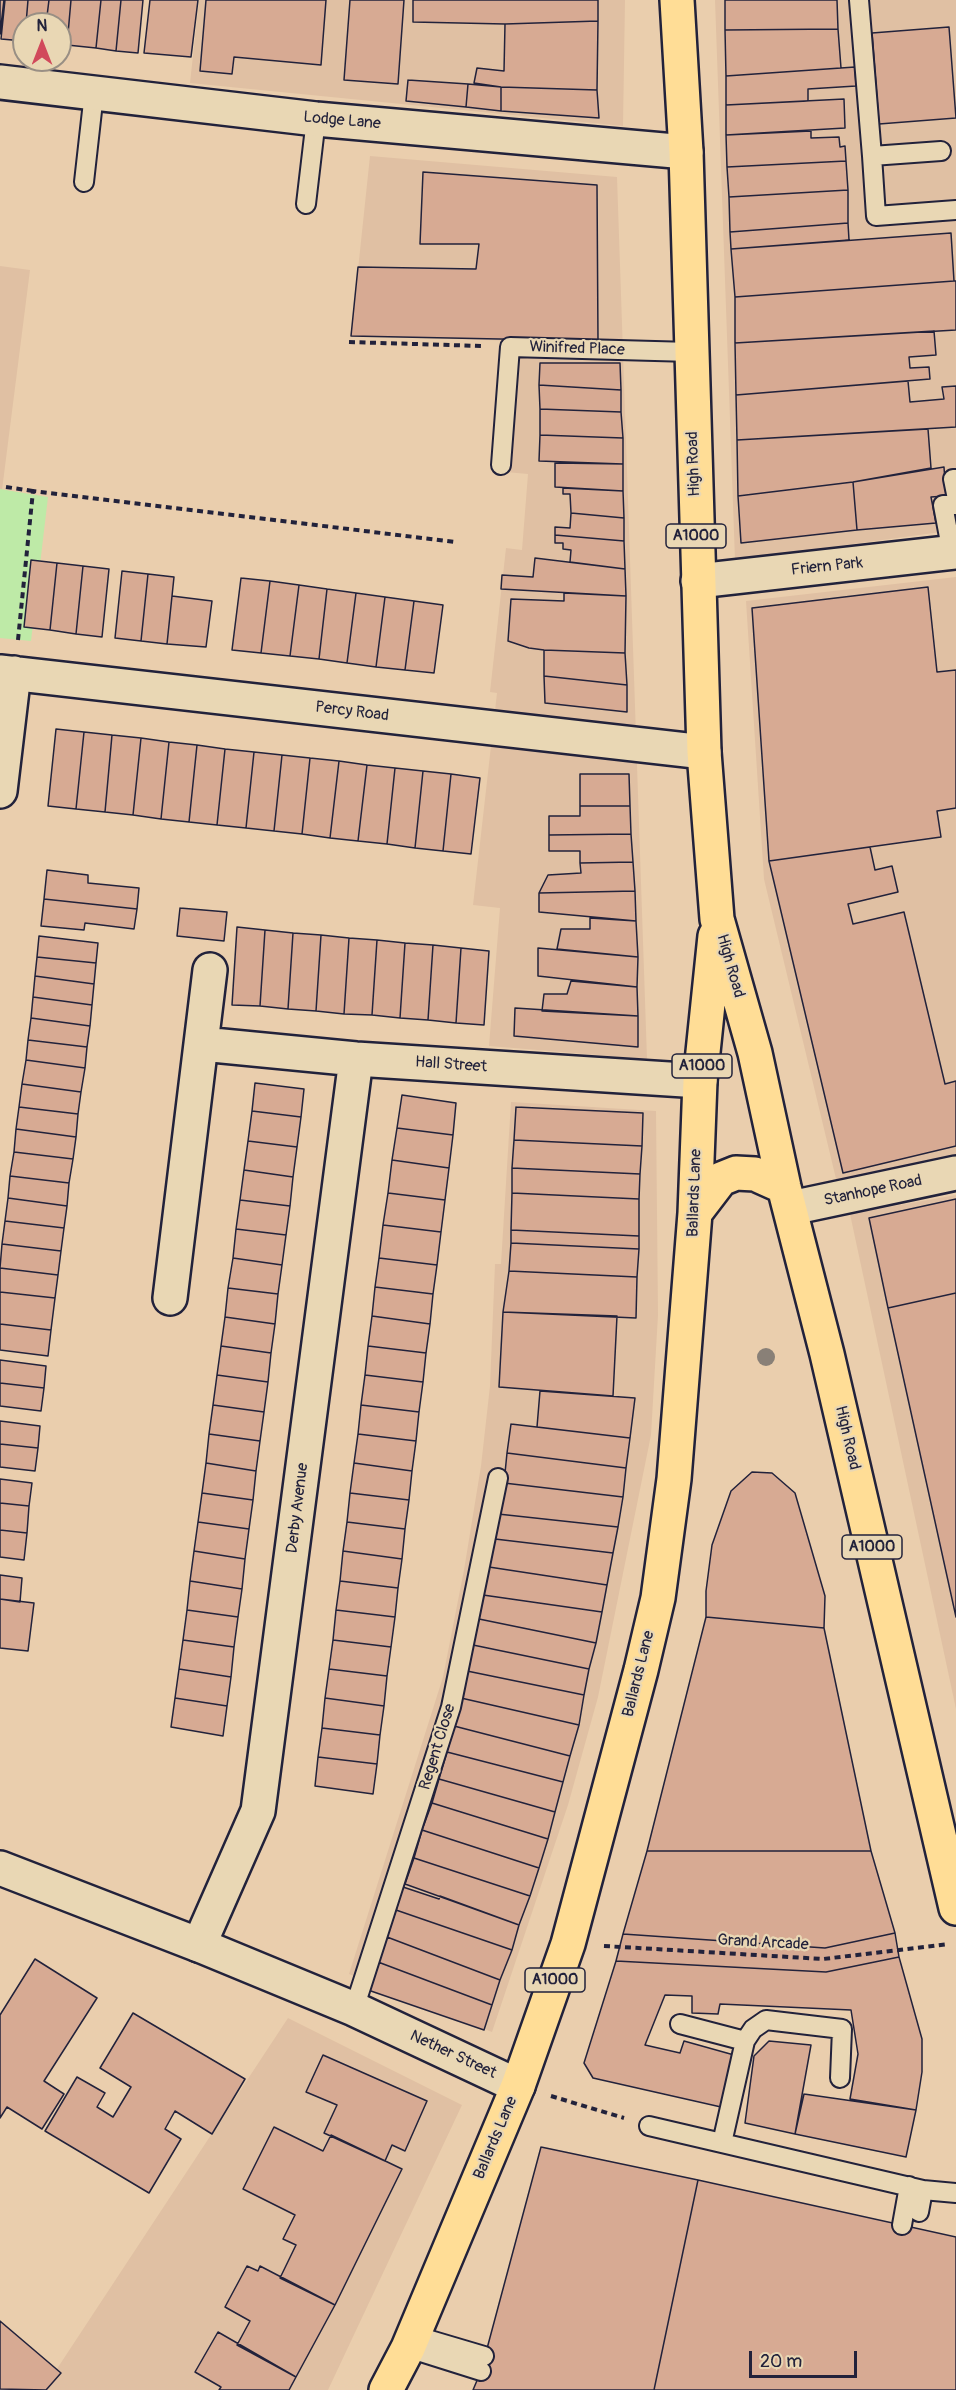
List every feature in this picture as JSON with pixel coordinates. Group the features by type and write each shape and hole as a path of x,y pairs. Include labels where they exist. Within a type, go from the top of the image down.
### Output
{"main road":[{"name":"High Road","path":"677,0 686,152 690,352 704,752 717,919 755,1053 787,1198 948,1837 956,1908"},
{"name":"Ballards Lane","path":"386,2390 412,2345 518,2086 568,1944 658,1598 674,1479 695,1213 700,1081 717,919"},
{"path":"695,1213 721,1179 736,1173 755,1174 787,1198"}],"street":[{"name":"Lodge Lane","path":"0,82 316,119 686,152"},
{"name":"Friern Park","path":"698,581 954,552"},
{"name":"Percy Road","path":"7,672 704,752"},
{"path":"0,791 7,672"},
{"path":"170,1298 210,970"},
{"name":"Hall Street","path":"202,1044 356,1059 700,1081"},
{"name":"Derby Avenue","path":"199,1945 258,1811 356,1059"},
{"name":"Stanhope Road","path":"787,1198 956,1173"},
{"name":"Nether Street","path":"0,1868 199,1945 354,2010 518,2086"}],"lane":[{"path":"859,0 876,216 956,210"},
{"path":"84,182 94,93"},
{"path":"306,204 316,119"},
{"path":"872,156 941,151"},
{"name":"Winifred Place","path":"501,465 510,347 690,352"},
{"path":"956,479 952,479 956,494"},
{"path":"954,552 943,505 956,505"},
{"name":"Regent Close","path":"354,2010 451,1707 498,1478"},
{"path":"722,2143 745,2041 753,2029 766,2020 842,2029 840,2078"},
{"path":"680,2025 745,2041"},
{"path":"650,2126 916,2188 956,2193"},
{"path":"916,2188 919,2212"},
{"path":"902,2225 916,2188"},
{"path":"404,2390 412,2345 483,2364"}],"path":[{"path":"349,342 510,347"},
{"path":"6,487 456,542"},
{"path":"7,672 33,491"},
{"name":"Grand Arcade","path":"568,1944 823,1959 956,1943"},
{"path":"518,2086 650,2126"}],"shaded area":[{"path":"199,0 625,0 623,126 190,83"},
{"path":"715,0 956,0 956,530 735,560"},
{"path":"370,156 617,177 647,1059 489,1046 500,908 473,905 497,693 490,692 506,548 522,550 528,474 506,472 517,341 351,336"},
{"path":"0,266 30,270 2,490 0,489"},
{"path":"956,577 956,1155 837,1183 764,879 746,601"},
{"path":"511,1102 656,1111 658,1315 651,1435 598,1697 568,1805 492,2032 349,1974 443,1677 464,1570 481,1466 490,1386 495,1264 501,1264"},
{"path":"956,1195 956,1709 850,1214"},
{"path":"288,2018 462,2105 328,2390 43,2390"}],"green space":[{"path":"0,489 48,497 31,641 0,638"}],"building":[{"path":"0,0 4,0 0,34"},
{"path":"5,0 28,0 27,12 12,12 12,40 1,39"},
{"path":"28,0 49,0 48,12 27,12"},
{"path":"49,0 71,0 70,12 48,12"},
{"path":"71,0 101,0 96,48 72,46 72,12 70,12"},
{"path":"101,0 121,0 116,51 96,48"},
{"path":"121,0 143,0 138,53 116,51"},
{"path":"150,0 198,0 191,57 144,53"},
{"path":"206,0 326,0 321,65 234,57 232,74 200,71"},
{"path":"350,0 404,0 398,84 344,80"},
{"path":"413,0 598,0 598,21 505,24 413,22"},
{"path":"725,0 837,0 838,29 725,30"},
{"path":"598,21 597,90 501,87 474,83 477,68 504,71 505,24"},
{"path":"949,27 956,118 879,124 872,33"},
{"path":"838,29 841,68 726,76 725,30"},
{"path":"855,67 856,86 808,89 808,101 726,105 726,76"},
{"path":"408,80 468,84 466,107 406,101"},
{"path":"468,84 501,87 501,111 466,107"},
{"path":"501,87 597,90 599,118 501,111"},
{"path":"844,99 845,128 726,135 726,105"},
{"path":"811,131 811,138 839,137 840,147 845,146 846,161 727,167 726,135"},
{"path":"846,161 848,190 729,197 727,167"},
{"path":"423,172 597,185 598,341 351,336 358,267 476,269 479,244 420,244"},
{"path":"848,190 848,223 730,232 729,197"},
{"path":"848,223 849,240 731,249 730,232"},
{"path":"951,233 954,281 735,297 731,249"},
{"path":"956,281 956,330 735,343 735,297"},
{"path":"934,331 936,355 909,357 910,368 929,367 930,379 736,395 735,343"},
{"path":"540,363 620,363 621,390 539,385"},
{"path":"908,381 910,402 944,399 942,387 956,386 956,427 737,440 736,395"},
{"path":"539,385 621,390 621,412 540,409"},
{"path":"540,409 621,412 623,438 540,435"},
{"path":"928,429 931,468 853,482 738,496 737,440"},
{"path":"540,435 623,438 623,464 539,461"},
{"path":"555,463 623,464 623,491 555,487"},
{"path":"944,467 946,496 931,497 936,523 857,530 853,482"},
{"path":"853,482 857,530 741,543 738,496"},
{"path":"563,488 623,491 624,518 571,513 570,494 563,494"},
{"path":"571,513 624,518 624,541 555,535 555,527 570,528"},
{"path":"555,535 624,541 625,569 570,562 571,550 563,549 563,543 555,543"},
{"path":"535,558 625,569 626,596 501,589 502,575 533,577"},
{"path":"31,560 57,563 50,630 24,627"},
{"path":"57,563 83,566 76,634 50,630"},
{"path":"83,566 109,569 102,637 76,634"},
{"path":"122,571 148,574 141,641 115,638"},
{"path":"148,574 174,577 167,644 141,641"},
{"path":"241,578 270,581 261,653 232,650"},
{"path":"270,581 299,585 290,656 261,653"},
{"path":"299,585 327,589 319,659 290,656"},
{"path":"928,587 937,672 956,670 956,808 937,811 941,837 769,861 752,608"},
{"path":"327,589 356,593 347,663 319,659"},
{"path":"356,593 385,597 376,667 347,663"},
{"path":"564,593 626,596 625,653 544,650 508,641 511,599 564,601"},
{"path":"172,596 212,601 206,647 167,644"},
{"path":"385,597 414,601 405,670 376,667"},
{"path":"414,601 443,605 434,673 405,670"},
{"path":"544,650 625,653 627,685 544,676"},
{"path":"544,676 627,685 627,712 545,703"},
{"path":"56,729 84,732 76,809 48,806"},
{"path":"84,732 112,735 105,812 76,809"},
{"path":"112,735 141,738 133,815 105,812"},
{"path":"141,738 169,742 161,819 133,815"},
{"path":"169,742 197,745 189,822 161,819"},
{"path":"197,745 225,749 217,825 189,822"},
{"path":"225,749 254,752 246,828 217,825"},
{"path":"254,752 282,755 274,831 246,828"},
{"path":"282,755 310,758 302,834 274,831"},
{"path":"310,758 339,761 330,838 302,834"},
{"path":"339,761 367,765 358,841 330,838"},
{"path":"367,765 395,768 387,844 358,841"},
{"path":"395,768 423,771 415,848 387,844"},
{"path":"423,771 451,774 443,851 415,848"},
{"path":"451,774 480,778 471,854 443,851"},
{"path":"580,774 629,774 630,806 580,806"},
{"path":"580,806 630,806 631,834 549,835 549,816 580,816"},
{"path":"631,834 633,862 580,863 580,851 549,851 549,835"},
{"path":"870,847 875,870 892,866 898,892 848,904 853,924 904,912 945,1084 956,1081 956,1146 843,1173 769,861"},
{"path":"633,862 635,891 539,893 548,875 581,873 580,863"},
{"path":"47,870 88,875 88,883 139,888 137,909 44,899"},
{"path":"635,891 636,921 539,912 539,893"},
{"path":"44,899 137,909 134,929 85,923 84,930 41,926"},
{"path":"180,908 227,912 224,941 177,936"},
{"path":"590,918 636,921 638,957 557,949 561,929 590,929"},
{"path":"237,927 265,930 260,1006 232,1005"},
{"path":"265,930 293,933 288,1009 260,1006"},
{"path":"293,933 321,935 316,1011 288,1009"},
{"path":"321,935 349,938 344,1014 316,1011"},
{"path":"39,936 98,943 96,963 37,957"},
{"path":"349,938 377,940 372,1015 344,1014"},
{"path":"377,940 405,943 400,1018 372,1015"},
{"path":"405,943 433,945 428,1020 400,1018"},
{"path":"433,945 461,948 456,1023 428,1020"},
{"path":"461,948 489,951 484,1025 456,1023"},
{"path":"538,948 638,957 637,987 538,976"},
{"path":"37,957 96,963 94,984 35,976"},
{"path":"35,976 94,984 92,1005 33,997"},
{"path":"571,981 637,987 638,1016 542,1011 544,994 567,994"},
{"path":"33,997 92,1005 90,1026 31,1018"},
{"path":"515,1008 638,1016 638,1047 514,1036"},
{"path":"31,1018 90,1026 87,1047 28,1040"},
{"path":"28,1040 87,1047 85,1068 26,1060"},
{"path":"26,1060 85,1068 81,1092 22,1084"},
{"path":"255,1083 304,1089 301,1117 252,1111"},
{"path":"22,1084 81,1092 78,1114 19,1107"},
{"path":"402,1095 456,1103 453,1135 397,1128"},
{"path":"19,1107 78,1114 76,1137 16,1129"},
{"path":"516,1107 643,1113 642,1146 514,1140"},
{"path":"252,1111 301,1117 297,1147 248,1141"},
{"path":"397,1128 453,1135 449,1168 392,1160"},
{"path":"16,1129 76,1137 73,1159 14,1152"},
{"path":"514,1140 642,1146 640,1174 512,1168"},
{"path":"248,1141 297,1147 293,1177 244,1170"},
{"path":"14,1152 73,1159 69,1183 10,1176"},
{"path":"392,1160 449,1168 445,1200 388,1193"},
{"path":"512,1168 640,1174 639,1199 512,1193"},
{"path":"244,1170 293,1177 290,1206 240,1200"},
{"path":"10,1176 69,1183 67,1206 8,1198"},
{"path":"388,1193 445,1200 441,1232 383,1225"},
{"path":"512,1193 639,1199 639,1236 511,1230"},
{"path":"8,1198 67,1206 64,1228 5,1221"},
{"path":"956,1199 956,1293 888,1308 869,1218"},
{"path":"240,1200 290,1206 286,1235 236,1229"},
{"path":"5,1221 64,1228 61,1251 2,1244"},
{"path":"383,1225 441,1232 437,1265 379,1258"},
{"path":"236,1229 286,1235 282,1265 233,1258"},
{"path":"511,1230 639,1236 639,1249 511,1243"},
{"path":"511,1243 639,1249 637,1277 509,1271"},
{"path":"2,1244 61,1251 58,1275 0,1268"},
{"path":"233,1258 282,1265 278,1294 228,1288"},
{"path":"379,1258 437,1265 433,1294 375,1287"},
{"path":"0,1268 58,1275 55,1298 0,1292"},
{"path":"509,1271 637,1277 636,1318 503,1312"},
{"path":"375,1287 433,1294 430,1324 372,1316"},
{"path":"228,1288 278,1294 275,1324 225,1317"},
{"path":"0,1292 55,1298 51,1330 0,1324"},
{"path":"956,1293 956,1617 888,1308"},
{"path":"503,1312 617,1316 613,1396 499,1387"},
{"path":"372,1316 430,1324 426,1353 368,1346"},
{"path":"225,1317 275,1324 271,1353 221,1346"},
{"path":"0,1324 51,1330 48,1356 0,1350"},
{"path":"221,1346 271,1353 268,1382 217,1375"},
{"path":"368,1346 426,1353 423,1382 365,1375"},
{"path":"0,1360 46,1366 44,1388 0,1383"},
{"path":"217,1375 268,1382 264,1412 213,1405"},
{"path":"365,1375 423,1382 419,1412 361,1405"},
{"path":"0,1383 44,1388 41,1411 0,1406"},
{"path":"540,1391 635,1398 630,1438 537,1427"},
{"path":"213,1405 264,1412 260,1441 209,1434"},
{"path":"361,1405 419,1412 416,1441 358,1434"},
{"path":"0,1421 40,1426 38,1448 0,1444"},
{"path":"511,1424 630,1438 626,1468 507,1453"},
{"path":"209,1434 260,1441 256,1471 206,1463"},
{"path":"358,1434 416,1441 412,1471 354,1463"},
{"path":"0,1444 38,1448 35,1471 0,1467"},
{"path":"507,1453 626,1468 623,1497 504,1483"},
{"path":"206,1463 256,1471 253,1500 202,1493"},
{"path":"354,1463 412,1471 409,1500 350,1493"},
{"path":"752,1472 772,1473 795,1493 825,1596 824,1628 706,1617 706,1591 712,1545 731,1491"},
{"path":"0,1479 32,1483 29,1506 0,1503"},
{"path":"504,1483 623,1497 618,1527 498,1514"},
{"path":"202,1493 253,1500 249,1529 198,1522"},
{"path":"350,1493 409,1500 405,1529 347,1522"},
{"path":"0,1503 29,1506 27,1533 0,1530"},
{"path":"498,1514 618,1527 613,1553 495,1539"},
{"path":"198,1522 249,1529 245,1559 194,1551"},
{"path":"347,1522 405,1529 402,1559 343,1551"},
{"path":"0,1530 27,1533 24,1560 0,1557"},
{"path":"495,1539 613,1553 607,1585 489,1567"},
{"path":"194,1551 245,1559 242,1589 190,1581"},
{"path":"343,1551 402,1559 398,1588 340,1581"},
{"path":"489,1567 607,1585 602,1612 483,1595"},
{"path":"0,1575 22,1578 20,1602 0,1599"},
{"path":"190,1581 242,1589 238,1617 187,1610"},
{"path":"340,1581 398,1588 395,1617 336,1610"},
{"path":"483,1595 602,1612 596,1643 479,1619"},
{"path":"0,1599 34,1603 28,1651 0,1648"},
{"path":"187,1610 238,1617 234,1647 183,1640"},
{"path":"336,1610 395,1617 391,1647 333,1640"},
{"path":"706,1617 824,1628 871,1851 647,1851"},
{"path":"479,1619 596,1643 589,1669 473,1645"},
{"path":"183,1640 234,1647 231,1677 179,1669"},
{"path":"333,1640 391,1647 387,1676 329,1669"},
{"path":"473,1645 589,1669 584,1695 467,1671"},
{"path":"179,1669 231,1677 227,1706 175,1698"},
{"path":"329,1669 387,1676 384,1706 325,1698"},
{"path":"467,1671 584,1695 579,1725 461,1698"},
{"path":"175,1698 227,1706 223,1736 171,1727"},
{"path":"325,1698 384,1706 380,1735 322,1728"},
{"path":"461,1698 579,1725 570,1756 454,1726"},
{"path":"454,1726 570,1756 563,1782 447,1752"},
{"path":"322,1728 380,1735 377,1764 318,1757"},
{"path":"447,1752 563,1782 555,1812 439,1779"},
{"path":"318,1757 377,1764 373,1794 315,1786"},
{"path":"439,1779 555,1812 548,1839 432,1803"},
{"path":"432,1803 548,1839 539,1868 422,1830"},
{"path":"422,1830 539,1868 530,1896 414,1858"},
{"path":"647,1851 871,1851 895,1933 825,1948 623,1934"},
{"path":"414,1858 530,1896 519,1925 405,1884"},
{"path":"403,1887 439,1899 440,1896 519,1925 512,1950 396,1910"},
{"path":"396,1910 512,1950 500,1980 387,1937"},
{"path":"895,1933 899,1957 826,1972 616,1961 623,1934 825,1948"},
{"path":"387,1937 500,1980 492,2005 378,1962"},
{"path":"899,1957 922,2039 922,2072 916,2110 850,2099 858,2054 851,2010 720,2004 718,2014 692,2013 692,1996 665,1995 645,2045 680,2053 684,2041 734,2055 721,2107 593,2078 584,2063 616,1961 826,1972"},
{"path":"35,1959 97,1998 44,2081 64,2094 42,2129 7,2107 0,2118 0,2015"},
{"path":"378,1962 492,2005 484,2030 368,1990"},
{"path":"133,2013 245,2079 212,2134 175,2111 165,2129 181,2139 149,2193 45,2131 77,2077 105,2093 97,2107 113,2117 131,2087 100,2068"},
{"path":"769,2041 811,2045 795,2134 745,2123 754,2056"},
{"path":"323,2055 427,2101 405,2151 392,2145 385,2161 324,2133 337,2105 306,2092"},
{"path":"804,2094 916,2110 906,2157 795,2134"},
{"path":"274,2127 323,2151 331,2135 402,2169 335,2305 280,2278 296,2245 283,2239 295,2215 243,2189"},
{"path":"541,2147 698,2180 654,2390 473,2390 481,2371"},
{"path":"698,2180 956,2237 956,2390 654,2390"},
{"path":"247,2266 258,2271 260,2266 335,2305 296,2377 237,2345 250,2321 225,2307"},
{"path":"0,2321 61,2373 46,2390 0,2389"},
{"path":"218,2332 296,2377 289,2390 219,2390 221,2387 195,2372"}]}
